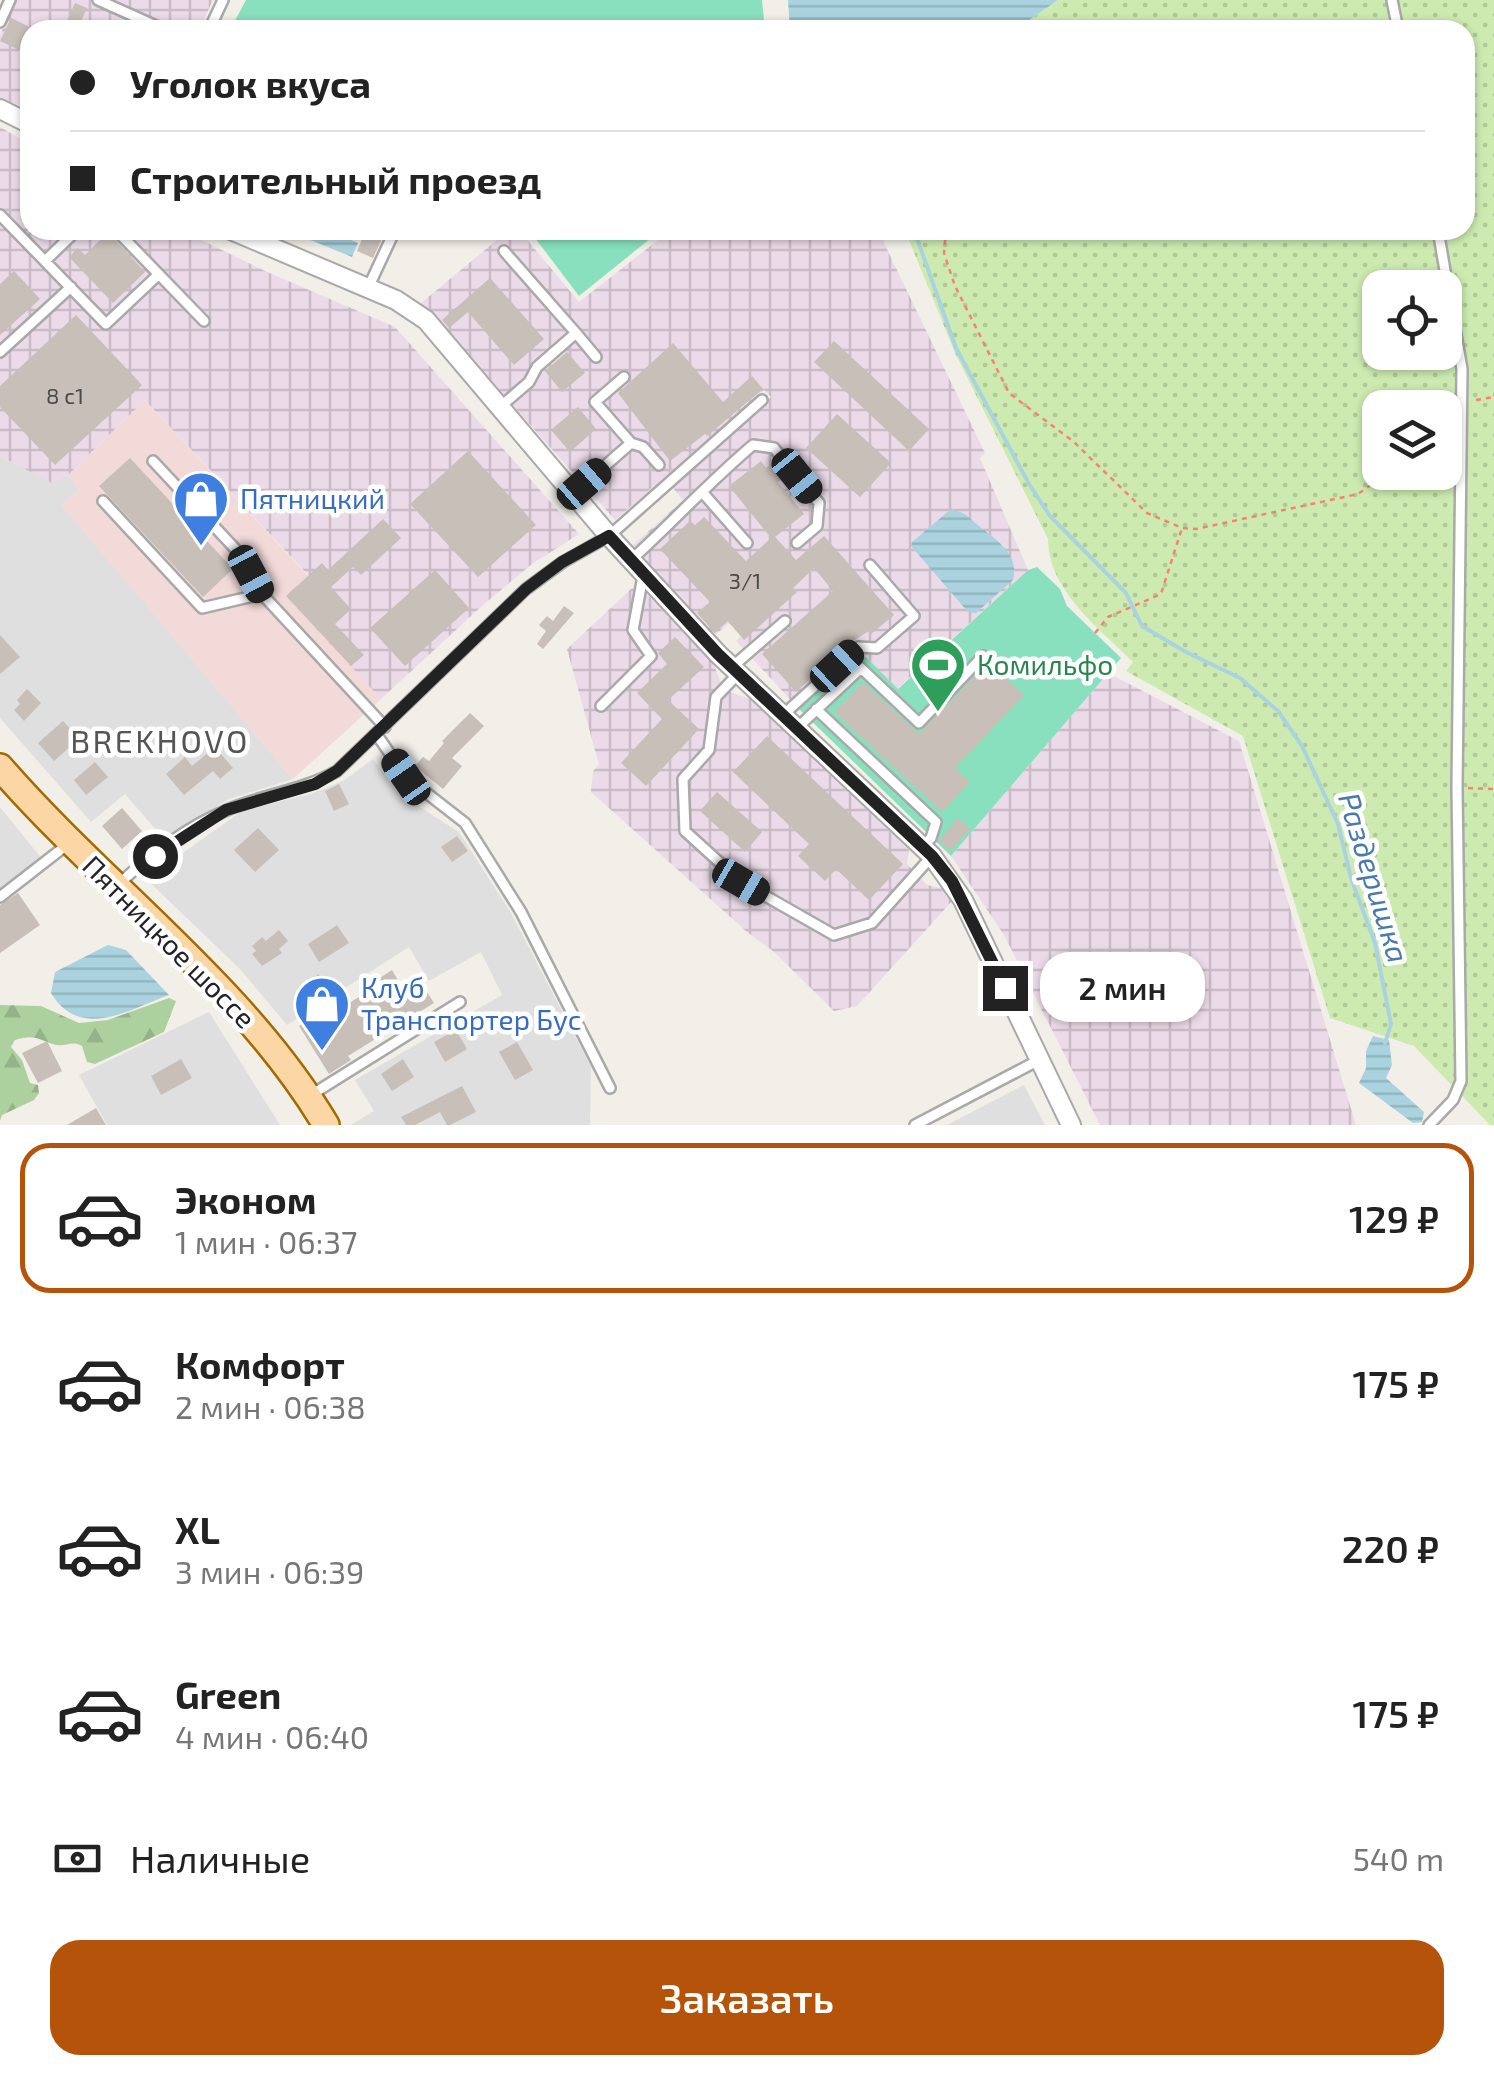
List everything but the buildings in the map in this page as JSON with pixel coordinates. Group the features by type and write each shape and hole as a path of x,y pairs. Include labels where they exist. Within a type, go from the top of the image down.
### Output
{"main road":[{"name":"Пятницкое шоссе","path":"0,767 245,1017 288,1065 326,1125"}],"street":[{"path":"255,240 396,300 426,320 637,566 736,670 927,851 963,900 1071,1125"}],"lane":[{"path":"0,22 10,0"},
{"path":"98,0 143,20"},
{"path":"0,215 20,235"},
{"path":"24,240 106,324 159,274"},
{"path":"45,261 67,240"},
{"path":"126,240 204,321"},
{"path":"368,288 390,240"},
{"path":"1440,240 1462,369 1462,390"},
{"path":"504,251 596,357"},
{"path":"0,352 71,288"},
{"path":"500,407 529,382 537,366 576,333"},
{"path":"624,377 595,402 631,443 643,447 659,465"},
{"path":"116,886 226,810 315,784 337,771 526,589 562,562 609,536 762,400"},
{"path":"573,494 631,443"},
{"path":"602,706 651,656 632,630 637,566 704,493 712,479 753,446 774,448 819,503 817,526 796,543"},
{"path":"154,461 240,554 262,594 381,731 406,777 466,822 521,912 610,1088"},
{"path":"1433,1122 1452,1100 1461,1081 1457,787 1461,490"},
{"path":"704,493 748,544"},
{"path":"103,501 202,608 262,594"},
{"path":"790,722 858,647 877,648 914,616 870,565"},
{"path":"785,621 736,670 716,697 709,750 683,779 685,831 741,882 834,935 872,923 927,851 936,822 816,710"},
{"path":"790,722 816,710 861,668 920,723 983,656"},
{"path":"0,897 70,842"},
{"path":"309,1096 460,1002"},
{"path":"916,1125 1039,1060"}],"path":[{"path":"945,240 944,253 956,286 1010,393 1074,442 1147,513 1182,528 1218,526 1364,490"},
{"path":"1462,408 1494,395"},
{"path":"1094,632 1108,617 1161,594 1182,528"},
{"path":"1457,787 1494,790"}],"shaded area":[{"path":"14,0 213,0 204,20 20,20 20,109 0,98 0,35"},
{"path":"0,127 20,138 20,240 201,240 395,327 579,534 532,564 381,699 286,596 308,575 145,400 68,475 52,483 0,456"},
{"path":"497,240 527,240 579,302 658,240 884,240 985,453 980,458 1028,570 897,689 866,657 857,657 799,709 736,641 741,636 729,623 715,635 632,546 683,500 672,487 771,397 764,390 615,520 421,303"},
{"path":"145,400 308,576 286,596 381,699 293,779 61,505 79,490 68,475"},
{"path":"0,456 52,482 68,475 79,490 62,505 293,779 229,799 163,838 125,794 91,822 0,718"},
{"path":"632,588 648,595 714,665 721,683 732,693 751,699 909,850 907,864 927,885 942,888 953,900 857,1006 834,1011 773,951 591,792 593,771 599,765 567,649"},
{"path":"1108,673 1239,741 1356,1125 1100,1125 1004,935 951,856"},
{"path":"373,759 398,793 459,832 511,913 591,1067 590,1125 351,1125 374,1111 355,1080 502,995 481,952 429,981 409,947 287,1025 240,969 146,879 242,811 313,793 343,781"},
{"path":"0,807 42,859 0,888"},
{"path":"209,1012 280,1125 107,1125 79,1075"},
{"path":"1024,1085 1045,1125 947,1125"}],"green space":[{"path":"246,0 762,0 764,20 235,20"},
{"path":"1058,0 1494,0 1494,1125 1414,1046 1330,1018 1243,736 1126,671 1133,662 1077,606 1056,575 1048,539 955,353 909,240 1475,240 1475,20 1029,20"},
{"path":"537,240 649,240 579,296"},
{"name":"Комильфо","path":"1037,567 1060,589 1067,606 1121,658 951,856 799,709 857,657 866,657 898,689 1028,570"},
{"path":"169,998 176,1001 164,1032 95,1064 87,1062 78,1044 56,1045 33,1037 15,1040 11,1047 22,1060 30,1083 38,1085 39,1093 34,1100 2,1115 0,1121 0,1005 41,1006 79,1023 108,1020"}],"water":[{"path":"788,0 1058,0 1029,20 789,20"},
{"path":"310,240 351,240 358,243 352,257"},
{"path":"950,510 966,515 1005,548 1013,563 1013,580 976,613 968,612 911,546"},
{"path":"108,945 126,950 169,995 106,1018 76,1016 63,1007 51,993 55,972"},
{"path":"1373,1036 1389,1040 1392,1065 1386,1078 1424,1112 1422,1122 1413,1123 1359,1083"}],"waterway":[{"name":"Раздеришка","path":"918,240 956,348 1050,516 1126,593 1142,626 1240,678 1278,711 1302,746 1338,824 1351,878 1375,943 1391,1024 1385,1043"}],"place":[{"name":"Пятницкий","path":"201,548"},
{"name":"Комильфо","path":"938,714"},
{"name":"Клуб Транспортер Бус","path":"322,1053"}],"district":[{"name":"BREKHOVO","path":"160,742"}],"route":[{"path":"155,856 226,810 315,784 337,771 526,589 562,562 609,536 718,654 932,856 963,900 1005,988"}]}
